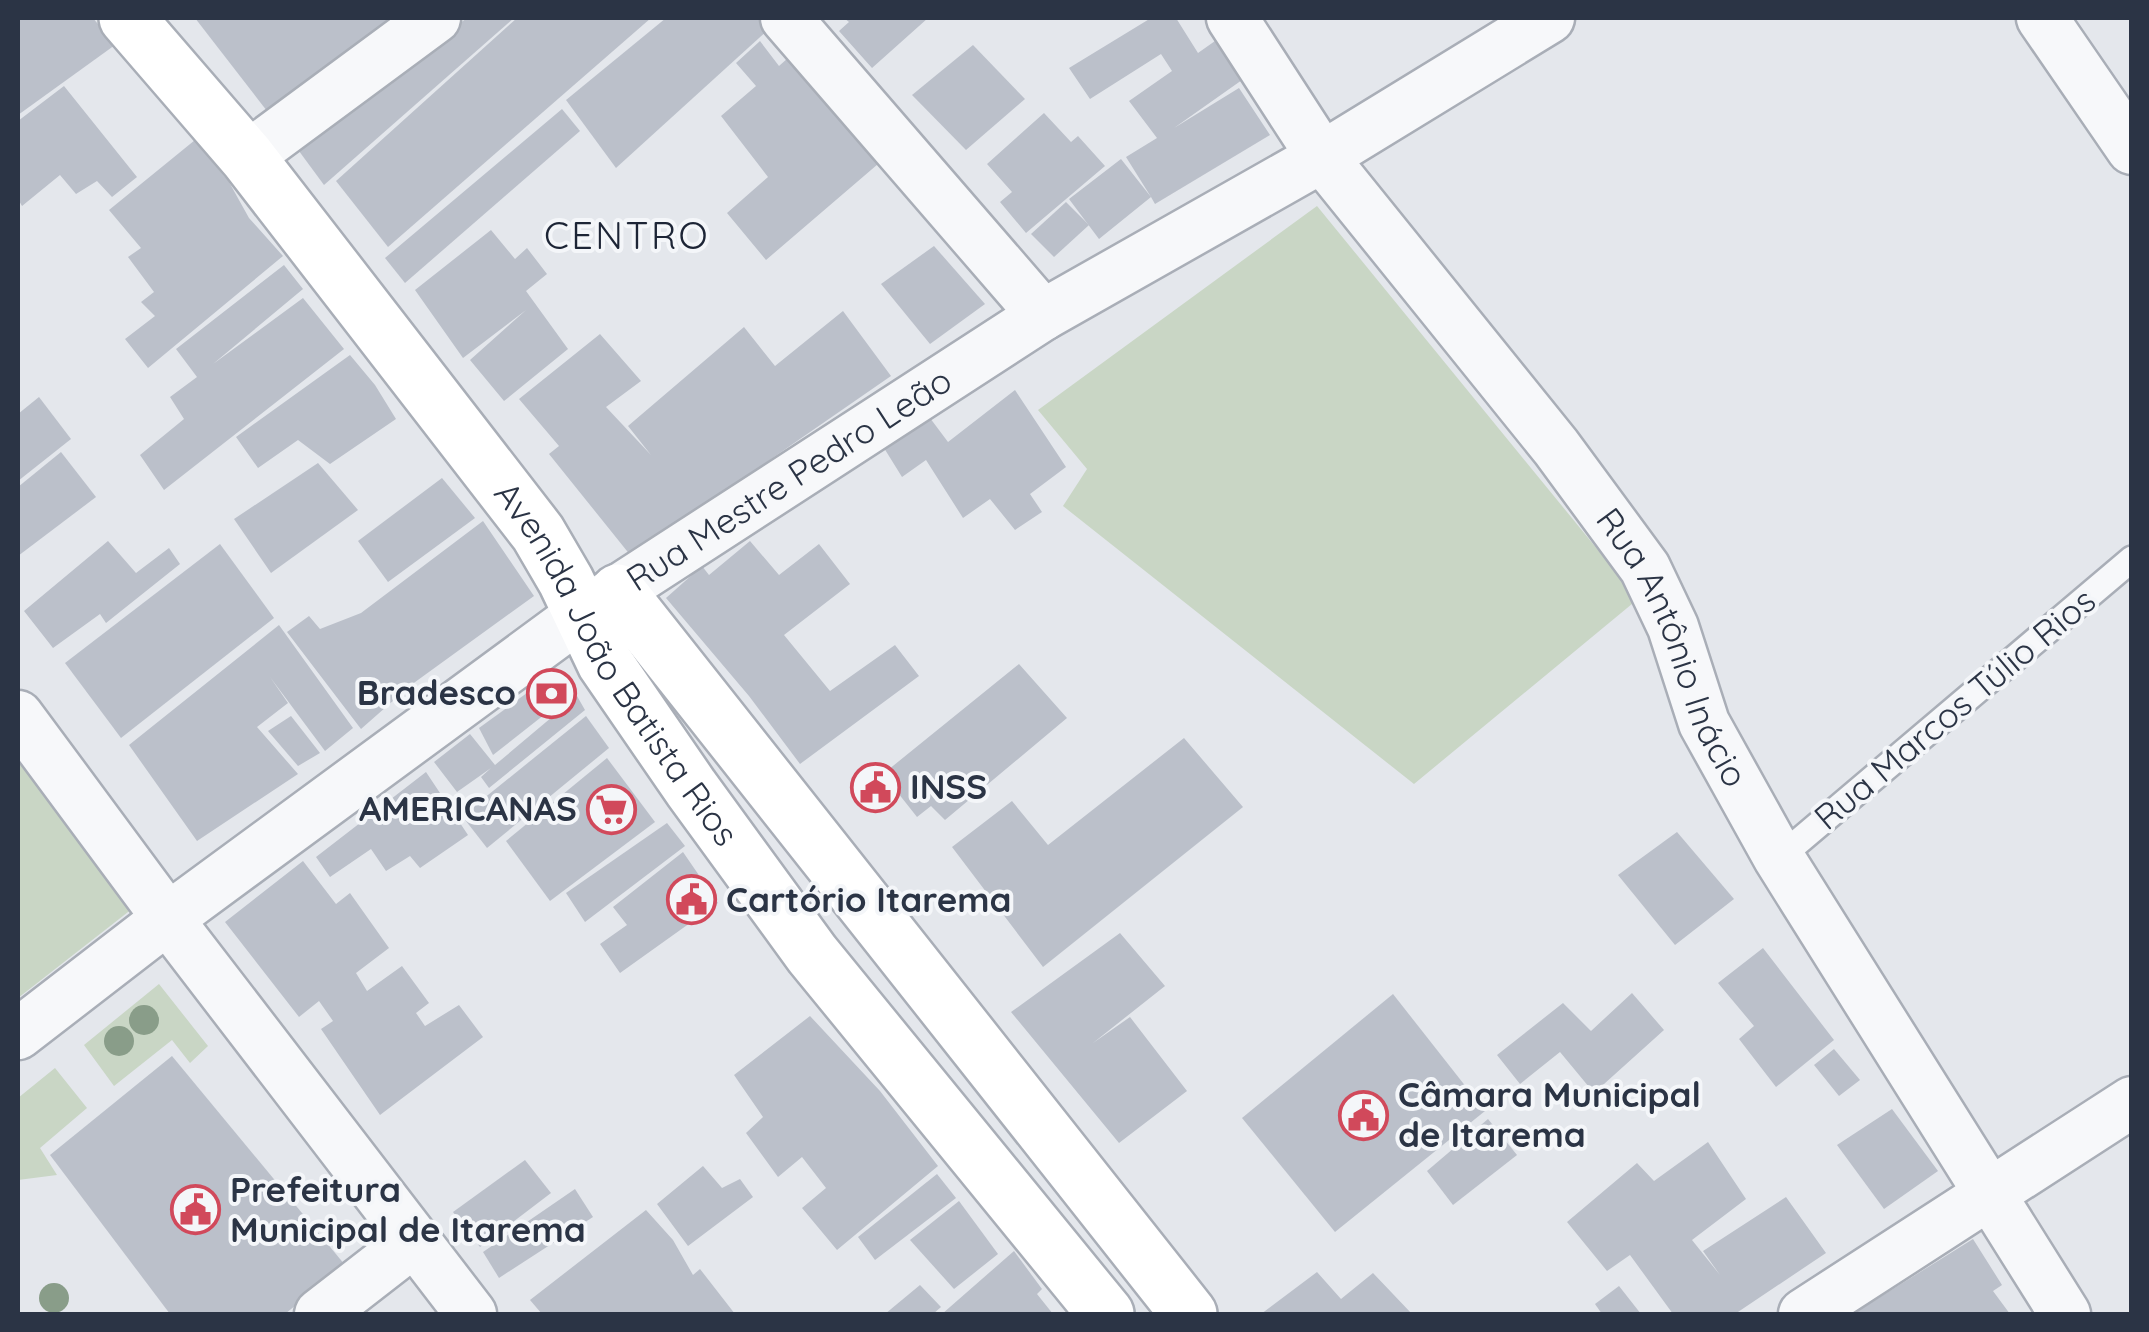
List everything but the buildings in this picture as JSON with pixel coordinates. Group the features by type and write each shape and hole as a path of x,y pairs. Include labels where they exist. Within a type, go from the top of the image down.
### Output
{"street":[{"name":"Avenida João Batista Rios","path":"128,18 248,157 538,533 1189,1314"},
{"path":"248,157 434,18"},
{"path":"786,18 1043,315"},
{"name":"Rua Antônio Inácio","path":"1232,18 1322,157 1556,447 1645,568 1673,627 1704,722 1779,858 2065,1314"},
{"name":"Rua Mestre Pedro Leão","path":"18,1034 167,919 600,603 1043,315 1322,157 1549,18"},
{"path":"2042,18 2132,149"},
{"name":"Avenida João Batista Rios","path":"600,603 605,662 691,788 812,954 1106,1314"},
{"path":"18,716 167,919 471,1314"},
{"path":"1804,1314 2132,1102"},
{"path":"320,1314 414,1241"}],"lane":[{"name":"Rua Marcos Túlio Rios","path":"1779,858 2132,559"}],"green space":[{"path":"1317,206 1638,599 1414,784 1063,506 1087,469 1038,410"},
{"path":"18,752 137,905 18,998"},
{"path":"159,984 208,1046 190,1063 172,1040 114,1086 84,1045"},
{"path":"55,1068 87,1108 40,1148 57,1175 18,1180 18,1098"}],"place":[{"name":"Bradesco","path":"551,693"},
{"name":"INSS","path":"875,787"},
{"name":"AMERICANAS","path":"612,809"},
{"name":"Cartório Itarema","path":"691,900"},
{"name":"Câmara Municipal de Itarema","path":"1363,1115"},
{"name":"Prefeitura Municipal de Itarema","path":"195,1210"}],"district":[{"name":"CENTRO","path":"627,236"}]}
